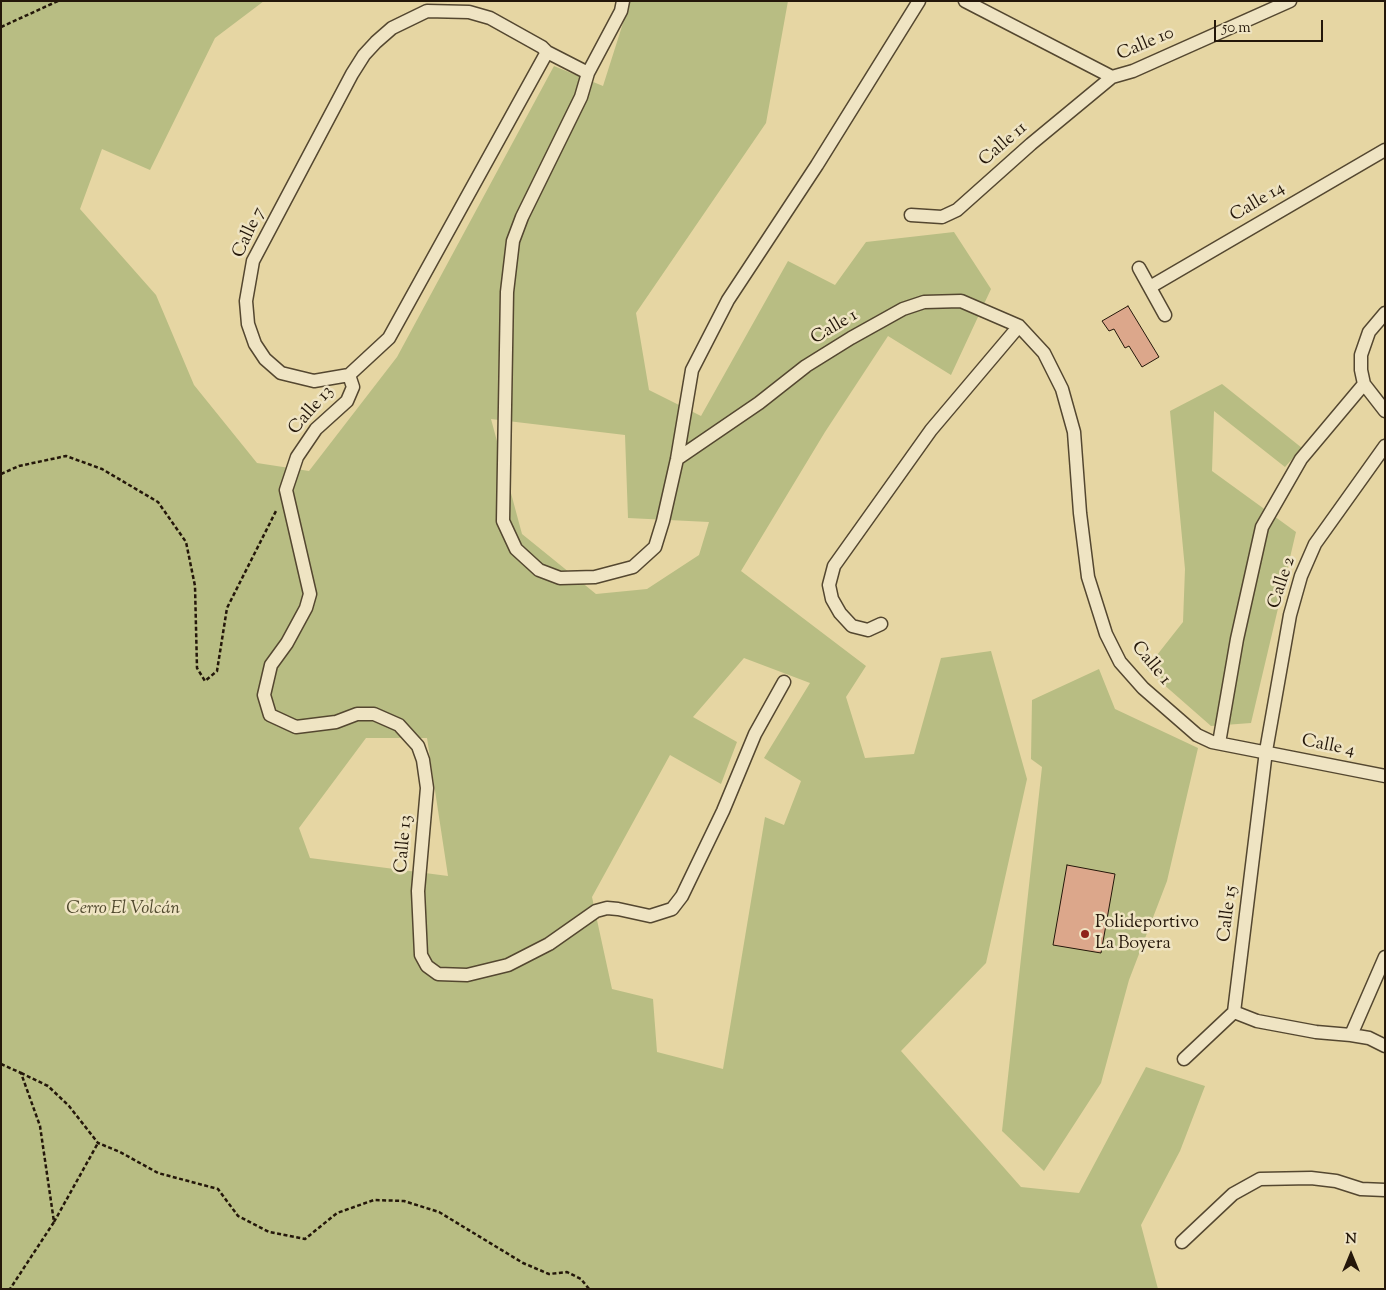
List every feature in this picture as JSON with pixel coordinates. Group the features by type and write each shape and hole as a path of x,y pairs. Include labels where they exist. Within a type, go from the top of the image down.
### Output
{"street":[{"path":"623,1 621,11 588,73 580,97 522,217 513,241 507,292 503,521 516,549 540,570 560,578 595,577 633,567 655,547 678,459 692,370 728,300 817,165 919,1"},
{"name":"Calle 10","path":"965,1 1112,78 1132,71 1290,1"},
{"name":"Calle 7","path":"349,375 314,381 281,373 265,359 255,344 248,324 246,300 253,261 352,74 364,55 392,28 427,11 469,12 490,18 542,47 547,52 588,73"},
{"path":"349,375 389,338 547,52"},
{"name":"Calle 11","path":"911,215 942,217 957,210 1031,144 1112,78"},
{"name":"Calle 14","path":"1150,287 1385,150"},
{"path":"1139,268 1165,315"},
{"name":"Calle 1","path":"678,459 759,403 806,366 903,309 924,302 961,300 1020,326 1044,352 1064,397 1074,432 1080,512 1088,577 1106,634 1120,662 1143,688 1197,735 1219,743 1266,751"},
{"path":"1385,314 1368,332 1361,355 1364,384 1385,411"},
{"path":"881,624 868,630 852,626 840,613 832,599 829,585 834,566 931,430 1020,326"},
{"name":"Calle 13","path":"349,375 353,387 347,401 312,436 297,457 286,490 310,594 306,608 287,643 271,665 264,695 270,715 296,727 336,722 357,714 374,714 399,725 418,746 423,760 427,788 418,890 421,955 427,966 438,974 467,975 508,965 550,944 596,911 607,908 650,916 672,909 682,896 730,794 755,734 784,682"},
{"path":"1219,743 1237,640 1262,527 1301,459 1364,384"},
{"name":"Calle 2","path":"1266,751 1290,615 1301,576 1315,544 1385,446"},
{"name":"Calle 4","path":"1266,751 1385,776"},
{"name":"Calle 15","path":"1234,1012 1266,751"},
{"path":"1351,1034 1385,957"},
{"path":"1184,1059 1234,1012 1257,1021 1316,1032 1351,1034 1369,1038 1385,1046"},
{"path":"1182,1242 1233,1194 1260,1179 1311,1178 1336,1181 1361,1189 1385,1190"}],"path":[{"path":"1,27 58,1"},
{"path":"1,474 19,466 66,456 102,469 158,502 186,542 195,586 197,668 205,681 217,671 227,608 286,490"},
{"path":"1,1064 48,1086 70,1106 98,1142 120,1152 158,1174 218,1189 238,1216 269,1232 305,1239 338,1214 374,1200 404,1201 439,1212 523,1263 549,1274 566,1272 581,1279 589,1289"},
{"path":"21,1073 40,1126 54,1222"},
{"path":"10,1289 54,1222 98,1142"}],"green space":[{"name":"Cerro El Volcán","path":"1,1 264,1 215,38 150,170 102,149 80,209 156,295 194,385 257,463 309,471 397,357 554,66 603,86 630,1 788,1 766,123 636,313 649,390 701,416 788,261 835,285 866,242 954,232 991,289 951,375 888,336 825,432 741,571 866,666 846,697 865,758 914,754 941,658 991,651 1027,779 986,963 901,1051 1021,1187 1079,1193 1146,1067 1205,1086 1180,1151 1141,1225 1158,1289 1,1289","holes":["491,419 625,435 628,518 709,522 699,555 647,589 596,594 522,534","744,658 810,683 764,758 801,781 784,825 765,817 723,1069 657,1052 653,999 612,989 592,897 670,755 721,784 737,742 693,717","366,738 427,738 448,876 310,858 299,828"]},
{"path":"1222,384 1302,448 1285,467 1214,411 1212,471 1296,532 1251,723 1211,726 1146,669 1183,622 1185,569 1170,411"},
{"name":"Polideportivo La Boyera","path":"1099,669 1115,709 1198,748 1167,881 1129,980 1101,1083 1044,1171 1002,1131 1042,767 1031,759 1032,700"}],"building":[{"path":"1128,306 1159,357 1142,367 1129,346 1125,348 1114,329 1109,331 1102,321"},
{"path":"1067,865 1115,874 1101,953 1053,945"}],"place":[{"name":"Polideportivo La Boyera","path":"1085,934"}]}
